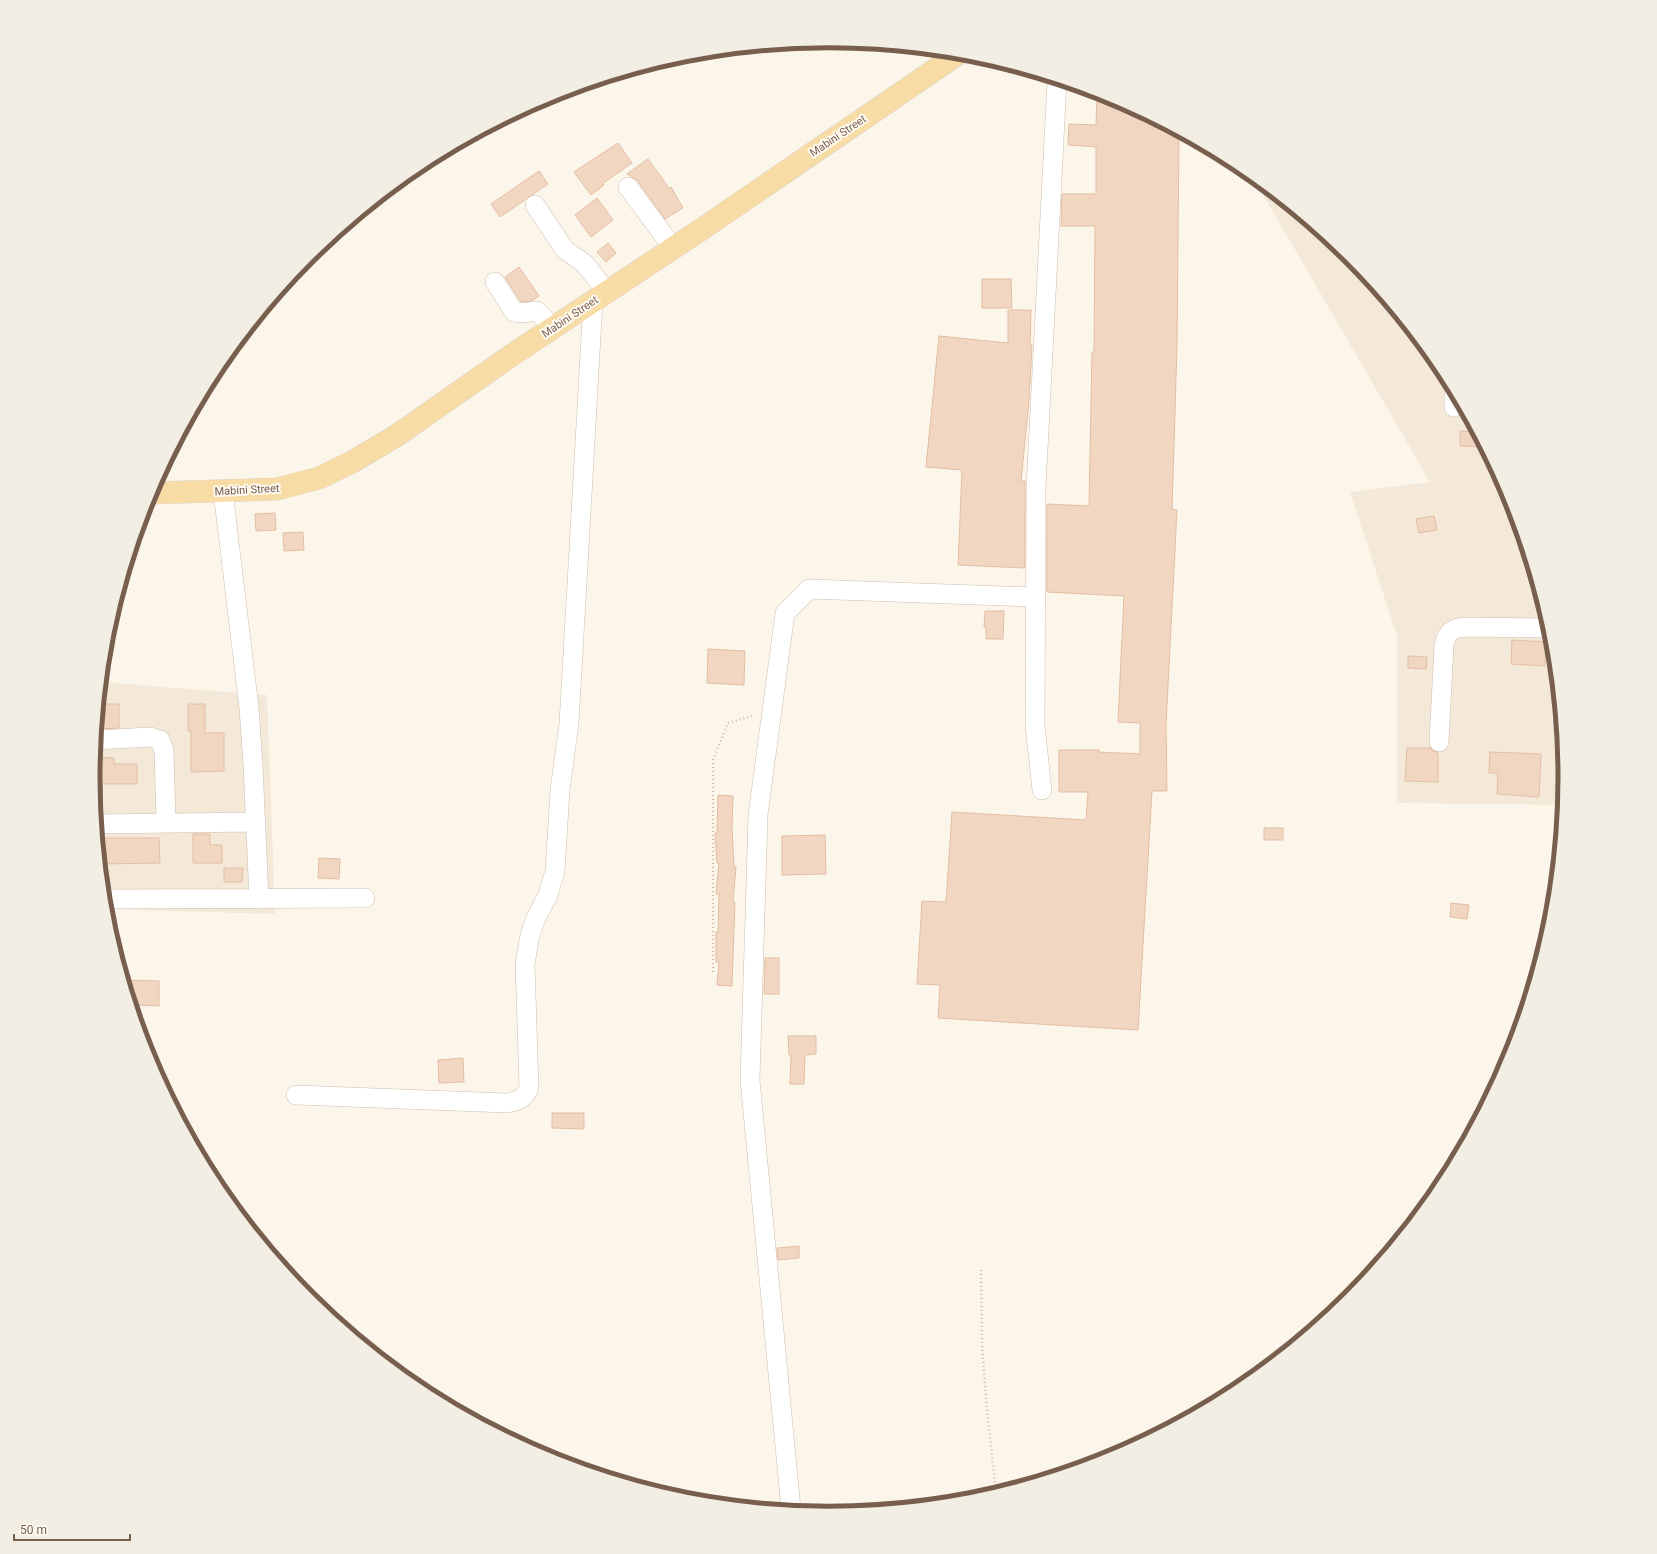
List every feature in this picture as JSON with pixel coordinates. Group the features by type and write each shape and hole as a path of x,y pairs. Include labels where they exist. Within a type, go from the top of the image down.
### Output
{"main road":[{"name":"Mabini Street","path":"157,493 277,489 319,478 352,462 396,436 951,59"}],"street":[{"path":"1042,790 1034,726 1036,488 1057,85"},
{"path":"628,187 673,248"},
{"path":"296,1095 507,1103 519,1100 525,1096 529,1088 525,964 530,935 536,918 548,895 555,871 560,790 569,724 600,297 584,263 565,250 535,205"},
{"path":"495,282 514,312 522,313 537,311 553,328"},
{"path":"223,491 249,708 259,899"},
{"path":"791,1504 750,1080 758,816 785,613 809,589 1035,596"},
{"path":"1439,742 1444,645 1446,637 1450,631 1465,626 1541,628"},
{"path":"101,740 150,737 160,740 164,750 166,823"},
{"path":"101,824 256,822"},
{"path":"111,899 365,898"}],"path":[{"path":"713,972 713,760 728,723 772,709"},
{"path":"981,1270 982,1346 995,1486"}],"shaded area":[{"path":"1261,191 1309,229 1377,296 1407,333 1435,372 1460,413 1482,455 1502,498 1519,543 1533,588 1551,682 1556,729 1558,777 1557,805 1397,803 1397,636 1350,492 1430,482"},
{"path":"106,682 267,695 275,914 112,909 106,872 101,825 101,729"}],"building":[{"path":"1097,99 1151,123 1179,138 1177,346 1172,509 1177,510 1166,725 1167,791 1152,791 1138,1030 938,1018 940,985 917,984 922,901 946,902 952,812 1086,820 1088,792 1059,792 1059,750 1099,750 1099,752 1140,754 1140,723 1118,722 1124,596 1047,592 1047,504 1089,506 1092,352 1094,352 1095,226 1061,226 1062,194 1096,194 1096,147 1068,145 1069,124 1096,125"},
{"path":"618,143 632,163 602,184 604,185 591,195 574,172"},
{"path":"648,159 669,188 671,187 683,208 665,219 637,180 627,174"},
{"path":"539,171 548,184 500,217 491,204"},
{"path":"597,198 613,220 591,237 575,215"},
{"path":"608,243 616,253 606,262 597,252"},
{"path":"519,267 539,296 532,301 521,302 505,277"},
{"path":"982,279 1011,279 1012,308 982,308"},
{"path":"1008,310 1031,310 1030,345 1032,345 1029,401 1021,481 1025,481 1025,568 958,565 962,470 926,467 939,336 1008,343"},
{"path":"1460,431 1470,432 1478,447 1460,446"},
{"path":"275,513 276,530 256,531 255,514"},
{"path":"1434,516 1437,530 1419,533 1416,519"},
{"path":"303,532 304,550 284,551 283,533"},
{"path":"985,611 1004,611 1003,639 986,639 986,627 984,627"},
{"path":"1512,640 1544,642 1545,666 1511,664"},
{"path":"708,649 745,651 744,685 707,683"},
{"path":"1408,656 1427,657 1426,669 1408,668"},
{"path":"104,704 119,704 119,728 101,729"},
{"path":"188,704 205,704 205,733 224,733 224,771 191,772 191,731 188,731"},
{"path":"1407,748 1430,748 1438,753 1438,782 1405,781"},
{"path":"1490,752 1541,754 1539,797 1497,794 1498,773 1489,773"},
{"path":"100,757 114,758 114,764 137,764 137,784 100,784"},
{"path":"718,795 733,796 732,827 734,867 736,867 733,902 735,902 732,986 717,985 719,962 716,962 716,932 718,932 719,894 716,894 719,863 717,863 715,833 717,833"},
{"path":"1264,828 1283,828 1283,840 1264,840"},
{"path":"193,834 210,834 210,845 222,845 222,863 193,863"},
{"path":"825,835 826,874 782,875 782,836"},
{"path":"102,838 159,838 160,863 105,864"},
{"path":"319,858 340,859 339,879 318,878"},
{"path":"224,868 243,868 242,882 224,882"},
{"path":"1451,903 1469,905 1467,919 1450,917"},
{"path":"765,958 779,958 779,994 764,994"},
{"path":"128,980 159,981 159,1006 136,1005"},
{"path":"788,1036 816,1036 816,1054 805,1055 804,1084 790,1084 791,1055 789,1055"},
{"path":"463,1058 464,1082 439,1083 438,1060"},
{"path":"552,1113 584,1113 584,1129 552,1128"},
{"path":"799,1246 799,1258 778,1260 777,1248"}]}
